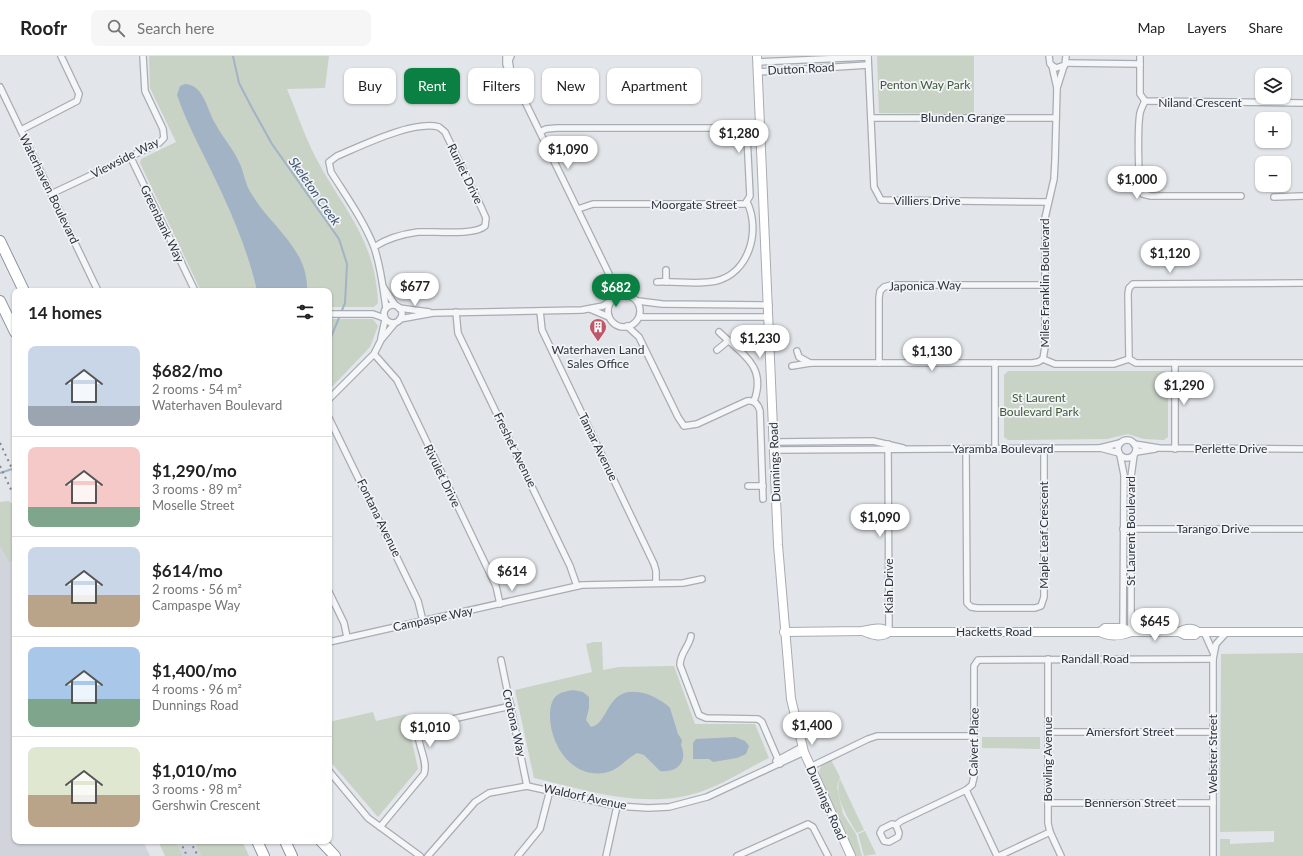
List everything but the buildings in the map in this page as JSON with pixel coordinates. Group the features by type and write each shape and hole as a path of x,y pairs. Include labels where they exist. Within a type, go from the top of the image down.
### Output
{"highway":[{"path":"0,241 23,288"},
{"path":"0,301 12,326"},
{"path":"258,844 264,856"},
{"path":"286,844 292,856"},
{"path":"324,844 335,856"}],"street":[{"path":"21,130 74,104 79,99 79,94 61,56"},
{"name":"Viewside Way","path":"51,194 159,143 165,135 145,90 143,56"},
{"path":"506,56 506,64 508,68"},
{"path":"510,56 510,68"},
{"name":"Dutton Road","path":"757,59 868,56"},
{"name":"Villiers Drive","path":"868,56 874,187 881,200 1048,202"},
{"name":"Miles Franklin Boulevard","path":"1043,359 1045,218 1055,173 1056,88 1049,56"},
{"name":"Miles Franklin Boulevard","path":"1056,88 1065,65 1066,56"},
{"name":"Niland Crescent","path":"1140,56 1140,95 1145,101 1303,103"},
{"name":"Dunnings Road","path":"757,59 769,305 778,545 784,632 791,699 803,750 850,856"},
{"path":"1052,66 1056,68 1065,65 1140,64"},
{"name":"Dutton Road","path":"758,72 868,65"},
{"name":"Waterhaven Boulevard","path":"0,87 97,288"},
{"path":"1145,101 1140,116 1140,180 1143,194 1151,196 1241,196"},
{"path":"526,104 609,274 627,296 638,301 662,304 769,305"},
{"name":"Blunden Grange","path":"871,118 1056,118"},
{"name":"Runlet Drive","path":"434,126 441,128 445,132 482,209 486,218 485,226 476,230 417,232 399,236 374,247 366,230 331,172 329,162 337,156 405,130 434,126"},
{"name":"Moorgate Street","path":"540,132 546,129 557,128 740,128 745,132 748,140 750,196 747,202 737,205 593,204 578,210"},
{"name":"Greenbank Way","path":"130,156 194,288"},
{"path":"1274,196 1303,196"},
{"path":"657,282 711,282 721,280 733,272 746,257 752,242 750,212 747,202"},
{"path":"374,247 383,286 385,309 385,319 381,340"},
{"path":"666,270 666,282"},
{"path":"609,274 611,299 608,311 609,317"},
{"path":"1129,359 1128,288 1132,284 1303,283"},
{"name":"Japonica Way","path":"879,363 879,294 884,287 892,285 1044,285"},
{"path":"383,286 402,314 400,319"},
{"path":"332,396 374,354 381,340 400,319 433,313 590,309 603,306 611,299 627,296"},
{"path":"638,301 638,337"},
{"path":"332,314 373,314 391,305 433,313"},
{"path":"590,309 609,317 614,322 627,326 638,337 680,422 687,427 697,424 743,402 754,401"},
{"name":"Tamar Avenue","path":"540,311 542,330 654,564 656,571 656,583"},
{"name":"Freshet Avenue","path":"456,312 458,333 567,559 574,575 576,586"},
{"path":"373,314 385,319 389,323 395,323"},
{"path":"627,326 639,319 769,317"},
{"path":"719,332 748,359 756,371 758,387 754,401 760,411 763,499"},
{"path":"717,350 728,341"},
{"path":"797,351 799,357 810,363"},
{"name":"Rivulet Drive","path":"374,354 396,380 496,586 500,604"},
{"path":"792,366 810,363 1036,363 1043,359 1053,364 1114,364 1129,359"},
{"path":"1129,359 1134,363 1303,363"},
{"path":"995,363 995,448"},
{"path":"1175,363 1175,449"},
{"name":"Fontana Avenue","path":"332,424 418,601 423,621"},
{"path":"1127,440 1134,444 1135,454 1128,458 1120,454 1120,443 1127,440"},
{"name":"Yaramba Boulevard","path":"775,446 888,447 905,449 1100,448 1120,443"},
{"name":"Perlette Drive","path":"1134,444 1175,449 1303,449"},
{"name":"Kiah Drive","path":"888,447 889,632"},
{"name":"Maple Leaf Crescent","path":"966,448 966,598 970,606 977,608 1035,608 1044,602 1044,448"},
{"name":"Yaramba Boulevard","path":"1100,448 1120,454"},
{"name":"Perlette Drive","path":"1135,454 1159,448"},
{"name":"St Laurent Boulevard","path":"1120,454 1124,469 1123,529 1126,632"},
{"name":"St Laurent Boulevard","path":"1126,632 1131,529 1131,469 1135,454"},
{"path":"748,486 762,486"},
{"name":"Tarango Drive","path":"1123,529 1303,530"},
{"name":"Campaspe Way","path":"332,641 576,586 592,584 683,583 702,579"},
{"path":"332,598 344,623 347,637"},
{"path":"1199,630 1214,652"},
{"name":"Hacketts Road","path":"784,632 863,632 872,635 884,635 889,632 1100,632 1105,635 1126,632 1179,632 1186,635 1195,635 1199,630 1227,632 1303,632"},
{"name":"Webster Street","path":"1213,856 1213,658 1216,644 1227,632"},
{"path":"691,636 689,644 680,657 680,663 699,715 703,717 758,718 762,722 779,761"},
{"name":"Randall Road","path":"977,661 984,659 1213,658"},
{"name":"Bowling Avenue","path":"1048,659 1048,803 1050,832 1061,856"},
{"name":"Crotona Way","path":"501,660 527,786"},
{"name":"Calvert Place","path":"896,825 901,821 966,790 974,781 974,666 977,661"},
{"path":"380,827 424,774 425,764 419,734 420,728 426,725 511,706"},
{"name":"Amersfort Street","path":"1048,732 1213,732"},
{"path":"810,767 868,738 877,736 974,736"},
{"name":"Waldorf Avenue","path":"428,856 481,796 489,793 527,786 618,806 652,808 690,802 716,794 803,750"},
{"path":"332,775 368,818 420,856"},
{"path":"518,856 540,829 550,790"},
{"path":"966,790 998,856 1050,832"},
{"name":"Bennerson Street","path":"1048,803 1213,803"},
{"path":"606,856 618,806"},
{"path":"737,856 808,824 813,827 828,856"}],"shaded area":[{"path":"0,546 9,563 12,562 12,844 144,844 150,856 0,856"},
{"path":"177,844 195,844 201,856 183,856"}],"green space":[{"path":"149,56 329,56 325,88 287,89 311,148 363,238 370,257 378,303 374,307 332,307 332,288 200,288 140,163 141,159 176,142 150,88"},
{"name":"Penton Way Park","path":"877,56 974,56 974,114 879,113"},
{"path":"332,319 373,319 378,326 370,347 332,387"},
{"name":"St Laurent Boulevard Park","path":"1008,371 1165,371 1168,374 1168,437 1164,440 1144,439 1128,434 1107,439 1008,440 1004,437 1004,375"},
{"path":"8,501 12,503 12,562 9,563 0,546 0,502"},
{"path":"602,642 603,670 619,667 674,666 695,724 755,724 769,758 709,789 679,797 658,799 617,797 534,778 515,690 592,672 586,644"},
{"path":"1303,653 1303,856 1220,856 1220,839 1230,839 1230,844 1274,842 1274,831 1220,832 1221,654"},
{"path":"373,712 376,721 406,714 418,769 378,817 332,763 332,721"},
{"path":"982,737 1040,737 1040,749 982,748"},
{"path":"831,760 840,777 837,787 843,814 856,834 862,856 855,856 820,776 820,768"},
{"path":"840,779 864,830 857,833 840,800 838,785"},
{"path":"865,831 876,854 864,856 858,834"},
{"path":"159,844 177,844 183,856 165,856"},
{"path":"195,844 243,844 249,856 201,856"}],"water":[{"path":"185,84 191,85 201,93 212,118 237,157 251,193 295,250 302,263 306,276 307,288 256,288 240,235 187,121 177,95 180,86"},
{"path":"573,690 583,692 589,697 589,708 586,720 591,727 597,724 616,698 623,694 633,692 647,694 666,704 670,708 678,734 682,740 681,745 683,756 680,765 672,770 660,771 644,755 637,753 610,772 592,773 572,765 558,748 551,727 550,711 553,700 556,696"},
{"path":"735,737 745,741 749,746 746,754 737,758 713,762 709,759 693,759 693,743 696,739"}],"waterway":[{"name":"Skeleton Creek","path":"233,56 239,83 272,144 339,239 347,264 345,303 332,335"},
{"name":"Skeleton Creek","path":"0,473 12,469"}],"railway":[{"path":"0,443 12,469"},
{"path":"0,466 12,492"},
{"path":"181,844 187,856"},
{"path":"192,844 198,856"}],"place":[{"name":"Waterhaven Land Sales Office","path":"598,342"}]}
